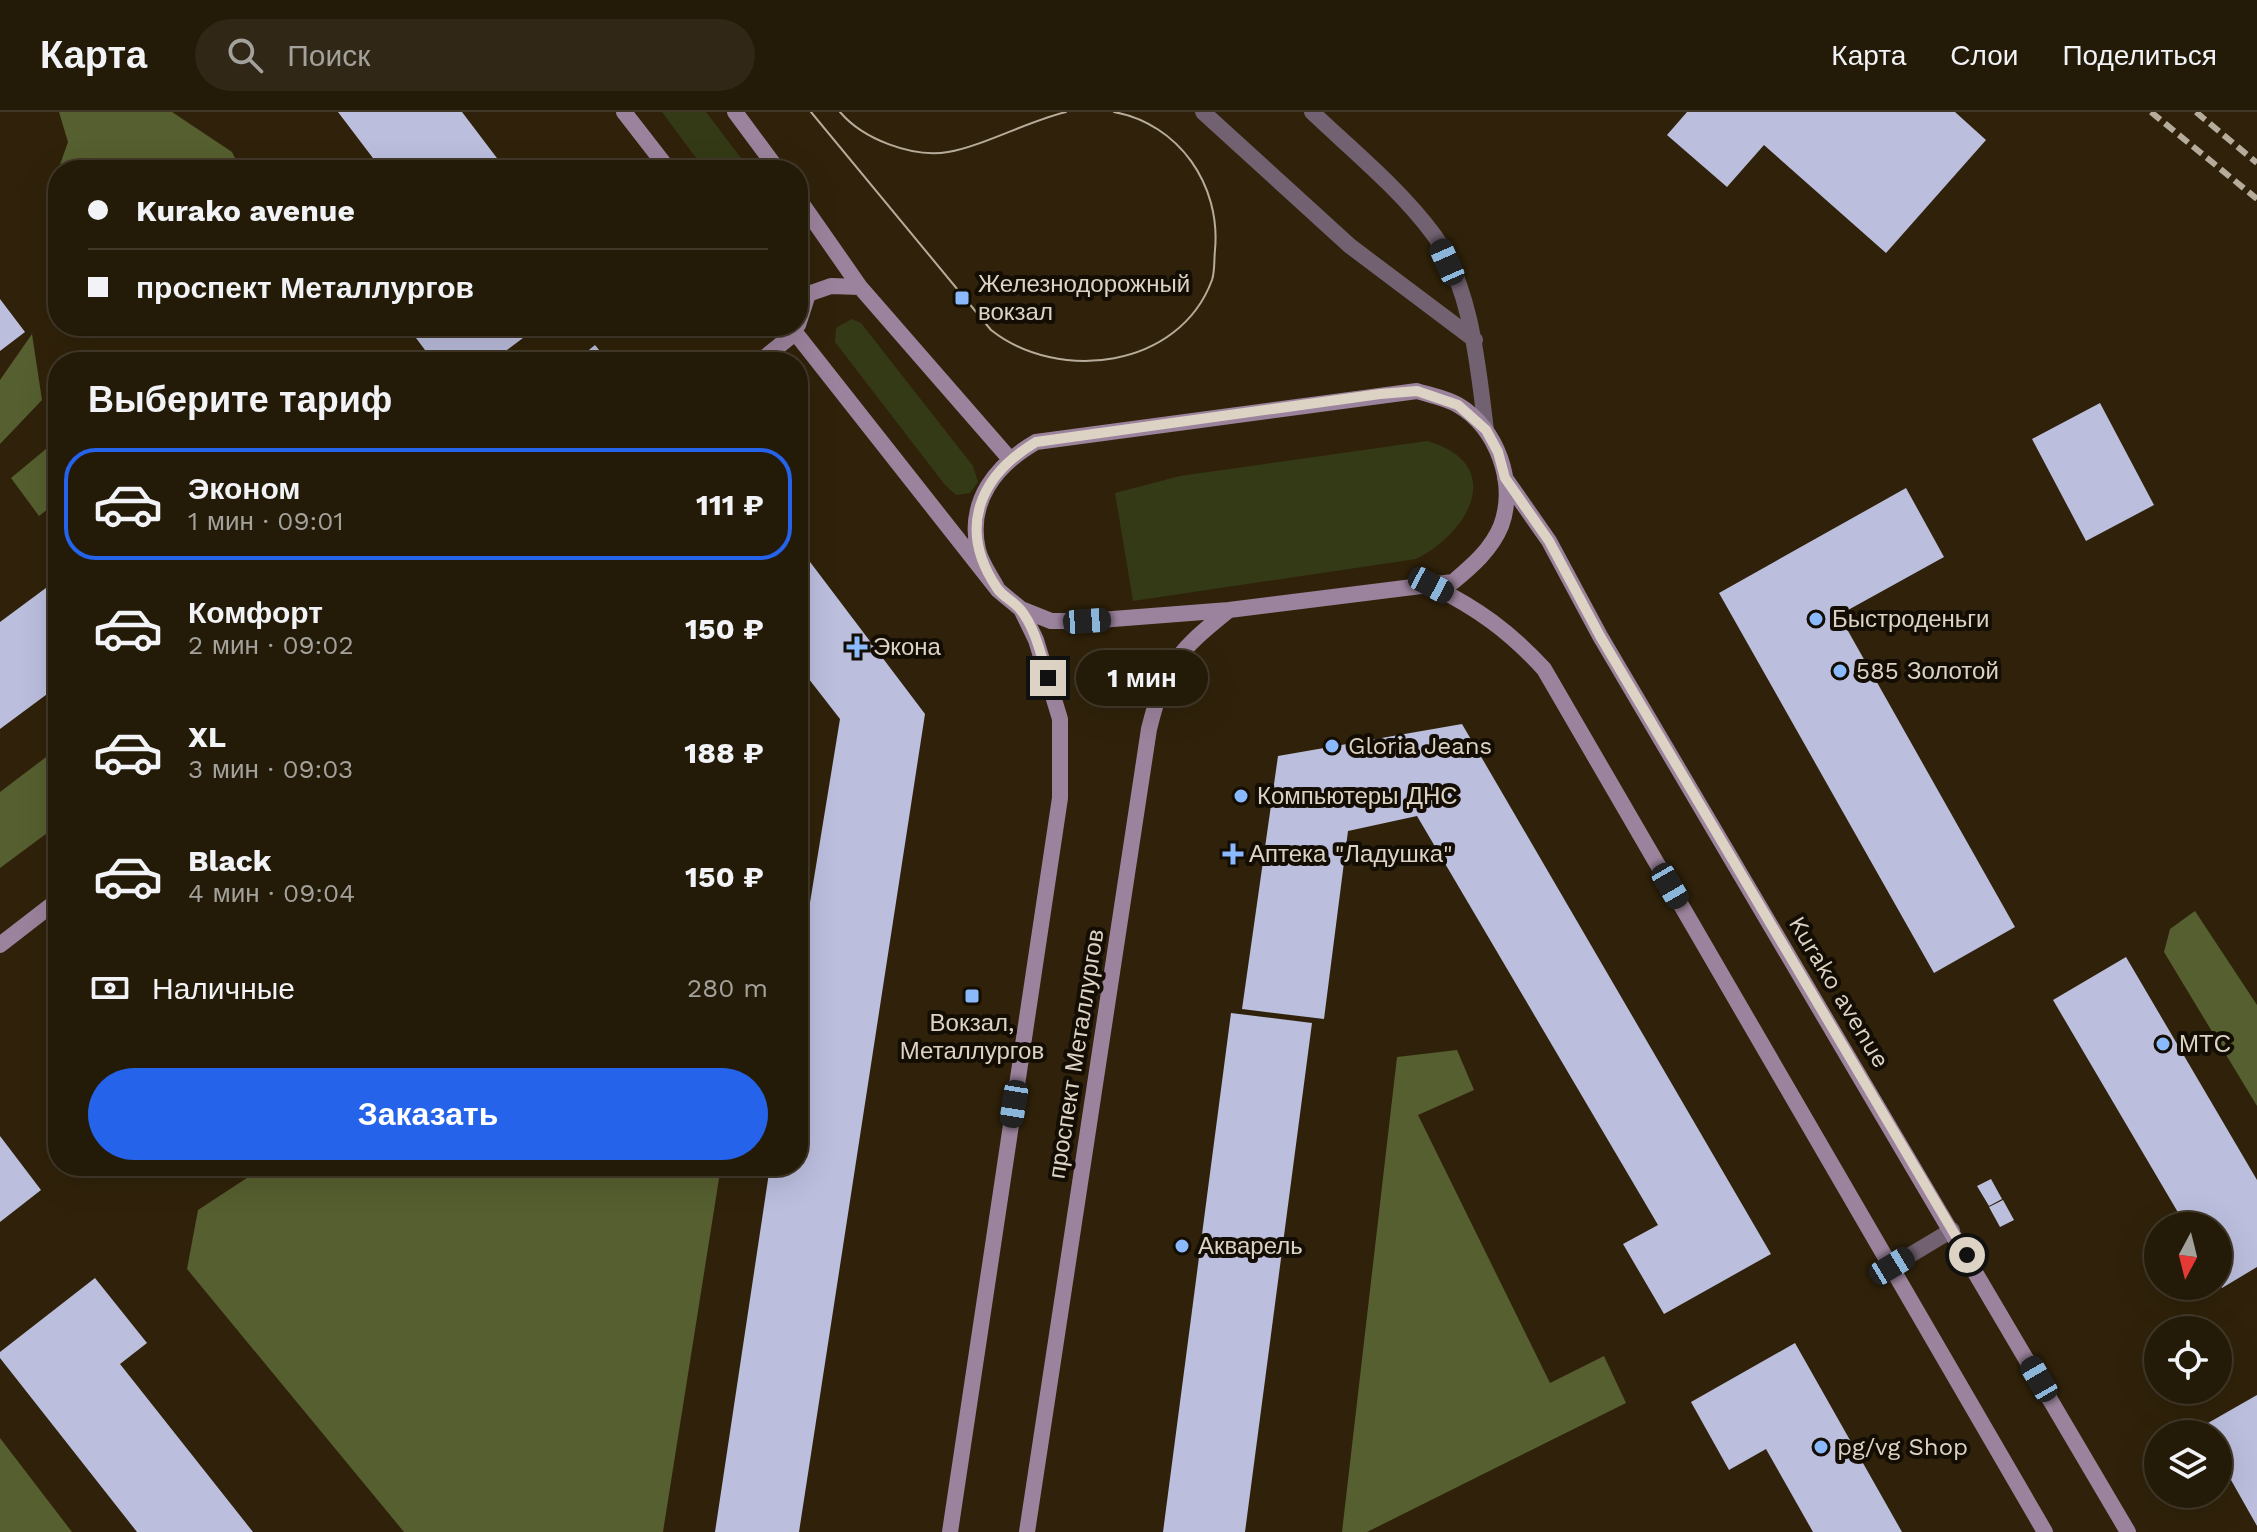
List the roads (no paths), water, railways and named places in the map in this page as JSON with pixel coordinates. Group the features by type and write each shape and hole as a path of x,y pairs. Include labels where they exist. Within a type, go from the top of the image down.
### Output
{"main road":[{"path":"624,112 661,160"},
{"path":"735,112 771,160"},
{"path":"808,212 860,287 1009,458"},
{"path":"808,294 831,286 860,287"},
{"path":"770,352 787,336"},
{"path":"801,336 998,590 1021,609 1051,621 1229,610 1453,582 1480,560 1501,525 1505,478 1498,452 1486,430 1458,405 1417,391 1036,442 1009,458 991,478 978,511 978,551 998,590"},
{"name":"Kurako avenue","path":"1505,478 1549,541 1600,636 2128,1532"},
{"path":"1431,585 1475,608 1512,634 1544,669 2045,1532"},
{"path":"950,1532 1060,798 1060,719 1036,640 1021,609"},
{"name":"проспект Металлургов","path":"1027,1532 1149,729 1161,682 1186,645 1229,610"},
{"path":"0,945 48,908"}],"lane":[{"path":"1203,112 1350,246 1475,340"},
{"path":"1312,112 1398,193 1435,237 1458,287 1475,340 1486,430"},
{"path":"1892,1266 1952,1230"}],"tram line":[{"path":"811,112 991,330 1018,347 1049,357 1082,361 1114,358 1145,349 1173,333 1196,310 1214,273 1215,226 1211,203 1191,161 1158,129 1114,112"},
{"path":"840,112 875,138 904,149 934,153 976,144 1066,112"}],"railway":[{"path":"2151,112 2257,199"},
{"path":"2196,112 2257,163"}],"place":[{"name":"Железнодорожный вокзал","path":"962,298"},
{"name":"Быстроденьги","path":"1816,619"},
{"name":"Экона","path":"857,647"},
{"name":"585 Золотой","path":"1840,671"},
{"name":"Gloria Jeans","path":"1332,746"},
{"name":"Компьютеры ДНС","path":"1241,796"},
{"name":"Аптека \"Ладушка\"","path":"1233,854"},
{"name":"Вокзал, Металлургов","path":"972,996"},
{"name":"МТС","path":"2163,1044"},
{"name":"Акварель","path":"1182,1246"},
{"name":"pg/vg Shop","path":"1821,1447"}]}
